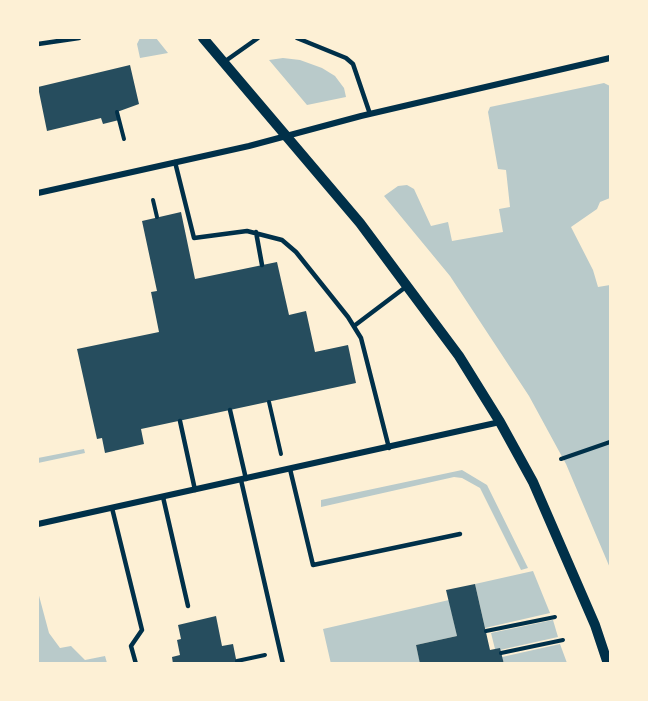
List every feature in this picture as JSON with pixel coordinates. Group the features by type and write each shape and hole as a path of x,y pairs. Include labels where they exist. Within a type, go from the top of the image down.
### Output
{"street":[{"path":"203,38 409,285 459,356 501,422 555,529 608,663"},
{"path":"38,193 610,58"},
{"path":"38,524 501,422"}],"lane":[{"path":"38,45 80,38"},
{"path":"224,62 258,38"},
{"path":"297,38 346,57 353,64 370,114"},
{"path":"175,162 194,238 229,232 256,232 282,240 291,246 354,326 361,339 389,448"},
{"path":"256,232 262,265"},
{"path":"354,326 409,285"},
{"path":"230,410 283,663"},
{"path":"180,421 195,490"},
{"path":"287,470 313,565 460,534"},
{"path":"163,497 188,606"},
{"path":"112,508 142,630 131,646 136,663"}],"path":[{"path":"117,112 124,139"},
{"path":"153,200 158,217"},
{"path":"269,402 287,470"},
{"path":"561,459 610,442"},
{"path":"486,631 555,617"},
{"path":"501,653 563,640"},
{"path":"237,661 280,652"}],"shaded area":[{"path":"140,38 156,38 168,53 140,58 137,44"},
{"path":"283,58 300,60 322,68 335,76 344,88 346,97 307,105 269,60"},
{"path":"604,83 610,86 610,198 600,202 597,209 571,227 593,270 598,287 610,285 610,568 566,464 529,396 450,276 384,196 398,186 407,185 414,189 431,226 448,222 452,241 503,232 499,209 510,207 506,170 498,169 488,112 490,107"},
{"path":"84,449 85,453 38,463 38,458"},
{"path":"462,470 487,485 528,568 521,570 480,488 462,478 454,477 321,507 321,500"},
{"path":"533,571 550,613 485,628 475,584"},
{"path":"38,592 49,633 60,648 71,646 85,660 105,656 107,663 38,663"},
{"path":"449,600 457,636 416,645 420,663 331,664 323,629"},
{"path":"553,620 558,637 500,650 495,649 491,633"},
{"path":"560,644 567,663 504,663 502,657"}],"building":[{"path":"130,65 139,104 117,112 119,120 103,124 101,118 47,131 38,87"},
{"path":"181,212 195,279 277,262 289,315 306,311 315,352 348,345 356,383 141,429 144,444 105,453 102,438 97,439 77,349 159,332 151,292 157,291 142,221"},
{"path":"475,584 490,650 500,648 504,664 420,664 416,645 457,636 446,590"},
{"path":"216,616 222,646 233,644 237,664 173,664 172,657 180,655 177,640 181,639 178,625"}]}
